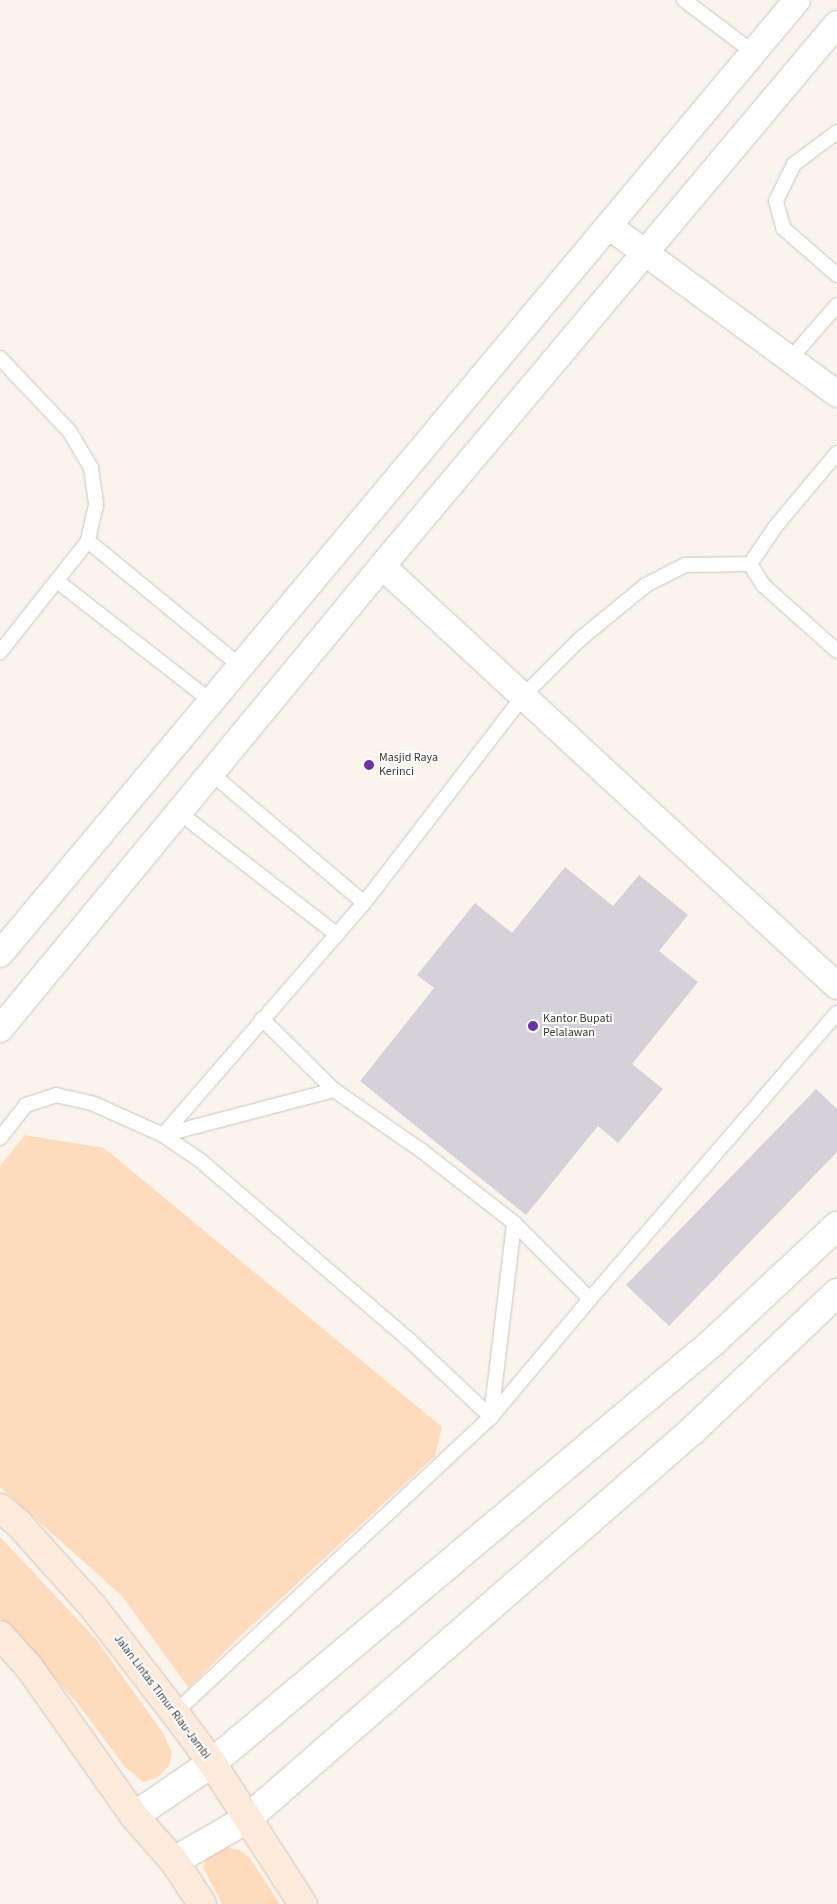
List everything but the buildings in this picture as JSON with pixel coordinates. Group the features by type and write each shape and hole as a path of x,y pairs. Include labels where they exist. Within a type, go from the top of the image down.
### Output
{"main road":[{"name":"Jalan Lintas Timur Riau-Jambi","path":"0,1508 19,1524 94,1608 176,1713 212,1763 303,1904"},
{"path":"0,1635 29,1667 134,1816 174,1861 202,1904"}],"street":[{"path":"0,954 239,665 610,227 797,0"},
{"path":"0,1029 181,814 382,566 646,255 837,24"},
{"path":"610,227 646,255 791,358 837,394"},
{"path":"382,566 524,695 674,839 837,986"},
{"path":"134,1816 212,1763 713,1342 837,1226"},
{"path":"174,1861 247,1819 692,1431 837,1293"}],"lane":[{"path":"684,0 754,53"},
{"path":"837,132 794,164 776,201 783,228 837,275"},
{"path":"791,358 837,305"},
{"path":"0,358 70,432 91,468 96,505 88,541 0,652"},
{"path":"750,564 776,526 837,453"},
{"path":"88,541 239,665"},
{"path":"750,564 763,585 837,651"},
{"path":"164,1135 262,1019 364,903 524,695 579,640 646,585 685,565 750,564"},
{"path":"57,581 210,700"},
{"path":"212,774 364,903"},
{"path":"181,814 336,934"},
{"path":"176,1713 491,1417 590,1299 837,1013"},
{"path":"262,1019 334,1090 422,1151 514,1223 590,1299"},
{"path":"164,1135 334,1090"},
{"path":"0,1138 26,1106 56,1095 94,1104 164,1135 201,1161 401,1332 491,1417"},
{"path":"491,1417 514,1223"}],"shaded area":[{"path":"25,1135 104,1148 442,1427 435,1456 234,1642 189,1688 122,1596 0,1487 0,1166"},
{"path":"0,1537 96,1639 163,1733 172,1753 169,1766 157,1778 143,1782 125,1767 78,1704 0,1618"},
{"path":"223,1846 242,1851 250,1858 280,1904 222,1904 203,1867 207,1857"}],"place":[{"name":"Masjid Raya Kerinci","path":"369,765"},
{"name":"Kantor Bupati Pelalawan","path":"533,1026"}]}
